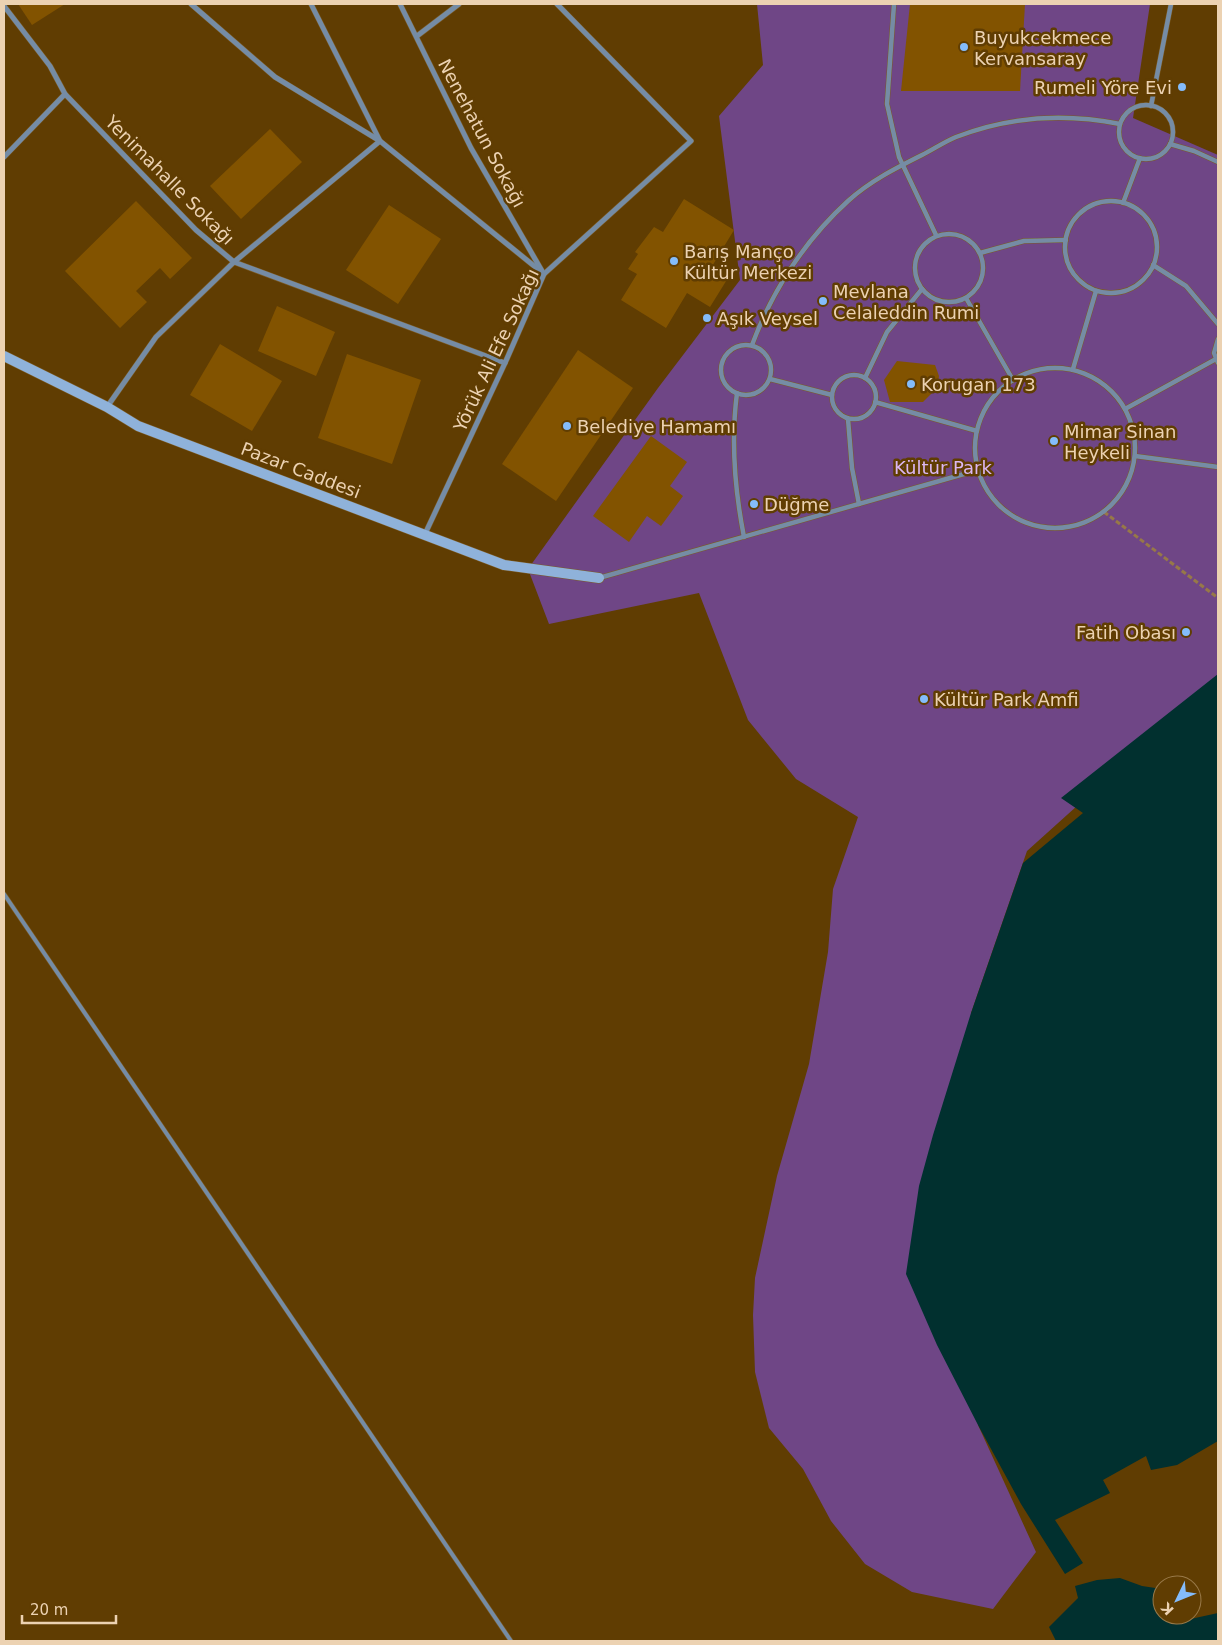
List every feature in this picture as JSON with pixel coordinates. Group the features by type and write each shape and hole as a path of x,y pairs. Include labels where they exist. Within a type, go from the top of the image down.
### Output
{"main road":[{"name":"Pazar Caddesi","path":"4,356 107,407 138,426 504,565 599,578"}],"street":[{"path":"191,4 275,77 380,141 544,274"},
{"path":"311,4 380,141"},
{"name":"Nenehatun Sokağı","path":"400,4 471,148 544,274"},
{"path":"417,36 459,4"},
{"name":"Yörük Ali Efe Sokağı","path":"425,534 505,363 544,274 691,141 558,4"},
{"path":"894,4 887,104 902,164 936,235"},
{"path":"1151,106 1171,4"},
{"name":"Yenimahalle Sokağı","path":"4,6 50,66 65,94 196,230 234,262 505,363"},
{"path":"4,157 65,94"},
{"path":"1138,106 1151,106 1164,112 1170,119 1173,136 1170,144 1158,156 1149,159 1140,158 1132,155 1121,142 1120,124 1130,110 1138,106"},
{"path":"752,346 762,319 780,283 827,222 849,200 902,164 955,138 996,124 1062,116 1120,124"},
{"path":"107,407 156,337 234,262 380,141"},
{"path":"1170,144 1194,150 1218,162"},
{"path":"1123,204 1140,158"},
{"path":"1101,202 1123,204 1143,214 1152,227 1157,242 1156,257 1150,272 1140,283 1126,291 1111,294 1096,291 1082,284 1072,273 1066,260 1066,240 1068,230 1076,218 1087,208 1101,202"},
{"path":"958,234 969,239 977,246 980,253 984,267 983,278 978,288 966,298 950,302 939,301 922,289 917,280 916,259 927,241 936,235 958,234"},
{"path":"980,253 1024,241 1066,240"},
{"path":"1153,265 1186,286 1218,324"},
{"path":"865,378 887,332 922,289"},
{"path":"1073,369 1096,291"},
{"path":"966,298 1013,380"},
{"path":"1125,409 1217,361 1215,346 1218,339"},
{"path":"752,346 760,349 770,362 770,379 766,386 752,395 736,393 730,389 722,375 724,359 735,347 752,346"},
{"path":"1046,368 1073,369 1098,379 1118,397 1131,420 1136,446 1135,456 1132,473 1120,496 1104,512 1077,526 1051,529 1025,523 1002,509 985,488 976,463 977,432 983,411 999,390 1013,380 1021,375 1046,368"},
{"path":"851,375 865,378 874,388 875,402 868,415 855,419 848,418 835,410 832,395 833,388 844,377 851,375"},
{"path":"770,379 832,395"},
{"path":"736,393 734,413 736,462 744,537"},
{"path":"875,402 977,432"},
{"path":"848,418 852,468 859,504"},
{"path":"1135,456 1218,467"},
{"path":"599,578 978,470"}],"lane":[{"path":"4,894 511,1641"}],"path":[{"path":"1104,512 1218,598"}],"green space":[{"name":"Kültür Park","path":"757,4 1150,4 1133,118 1218,155 1218,679 1027,851 971,1013 978,1425 1036,1552 993,1609 912,1592 865,1564 831,1521 803,1469 769,1428 755,1372 753,1315 755,1278 777,1176 809,1064 828,952 833,889 858,817 796,779 748,720 699,593 549,624 528,569 658,388 740,280 719,116 763,65"}],"water":[{"path":"1218,674 1218,1441 1177,1465 1151,1470 1146,1456 1103,1480 1110,1493 1055,1520 1083,1563 1065,1574 1021,1504 978,1425 937,1345 906,1274 919,1186 971,1013 1023,863 1083,813 1061,798"},
{"path":"1120,1578 1152,1588 1152,1625 1202,1625 1202,1616 1218,1613 1218,1641 1056,1641 1049,1627 1078,1598 1075,1586 1097,1580"}],"building":[{"path":"18,4 65,4 32,25"},
{"name":"Buyukcekmece Kervansaray","path":"910,4 1025,4 1020,91 901,91"},
{"path":"270,129 302,162 241,219 210,186"},
{"name":"Barış Manço Kültür Merkezi","path":"684,199 734,230 711,268 728,278 710,307 687,293 666,328 621,300 637,274 628,269 638,254 635,252 654,227 663,232"},
{"path":"136,201 192,258 170,279 160,268 136,291 147,302 120,328 65,271"},
{"path":"389,205 441,239 398,304 346,270"},
{"path":"277,306 335,332 316,376 258,351"},
{"path":"220,344 282,381 252,431 190,395"},
{"name":"Belediye Hamamı","path":"578,350 633,388 556,501 502,464"},
{"path":"347,354 421,380 392,464 318,438"},
{"name":"Korugan 173","path":"897,361 935,365 939,376 937,388 923,402 890,402 884,380"},
{"path":"651,436 687,462 670,486 683,496 661,526 647,516 629,542 593,516"}],"place":[{"name":"Buyukcekmece Kervansaray","path":"964,47"},
{"name":"Rumeli Yöre Evi","path":"1182,87"},
{"name":"Barış Manço Kültür Merkezi","path":"674,261"},
{"name":"Mevlana Celaleddin Rumi","path":"823,301"},
{"name":"Aşık Veysel","path":"707,318"},
{"name":"Korugan 173","path":"911,384"},
{"name":"Belediye Hamamı","path":"567,426"},
{"name":"Mimar Sinan Heykeli","path":"1054,441"},
{"name":"Düğme","path":"754,504"},
{"name":"Fatih Obası","path":"1186,632"},
{"name":"Kültür Park Amfi","path":"924,699"}]}
